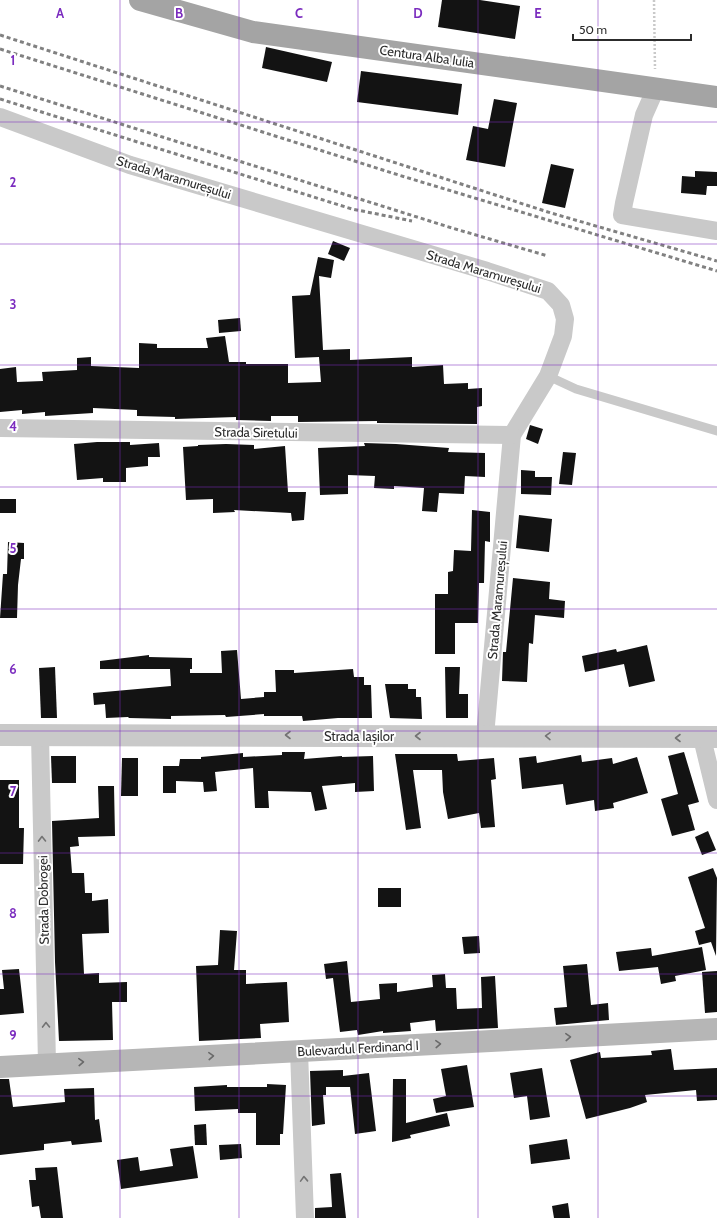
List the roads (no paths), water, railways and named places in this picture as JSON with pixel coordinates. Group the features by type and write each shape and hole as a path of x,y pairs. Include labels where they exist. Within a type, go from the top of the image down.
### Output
{"main road":[{"name":"Centura Alba Iulia","path":"140,0 253,32 717,97"},
{"name":"Bulevardul Ferdinand I","path":"0,1067 717,1030"}],"street":[{"path":"656,88 644,115 622,215 717,231"},
{"name":"Strada Maramureșului","path":"0,117 130,165 487,271 548,291 561,305 565,319 563,336 548,376 512,435 485,736"},
{"name":"Strada Siretului","path":"0,428 512,435"},
{"name":"Strada Iașilor","path":"0,735 710,738"},
{"name":"Strada Dobrogei","path":"40,735 47,1064"},
{"path":"710,738 717,800"},
{"path":"300,1051 305,1218"}],"lane":[{"path":"548,376 576,389 717,432"}],"railway":[{"path":"0,35 551,213 717,261"},
{"path":"0,49 405,177 717,271"},
{"path":"0,86 452,228 548,256"},
{"path":"0,99 352,209 412,221"}]}
